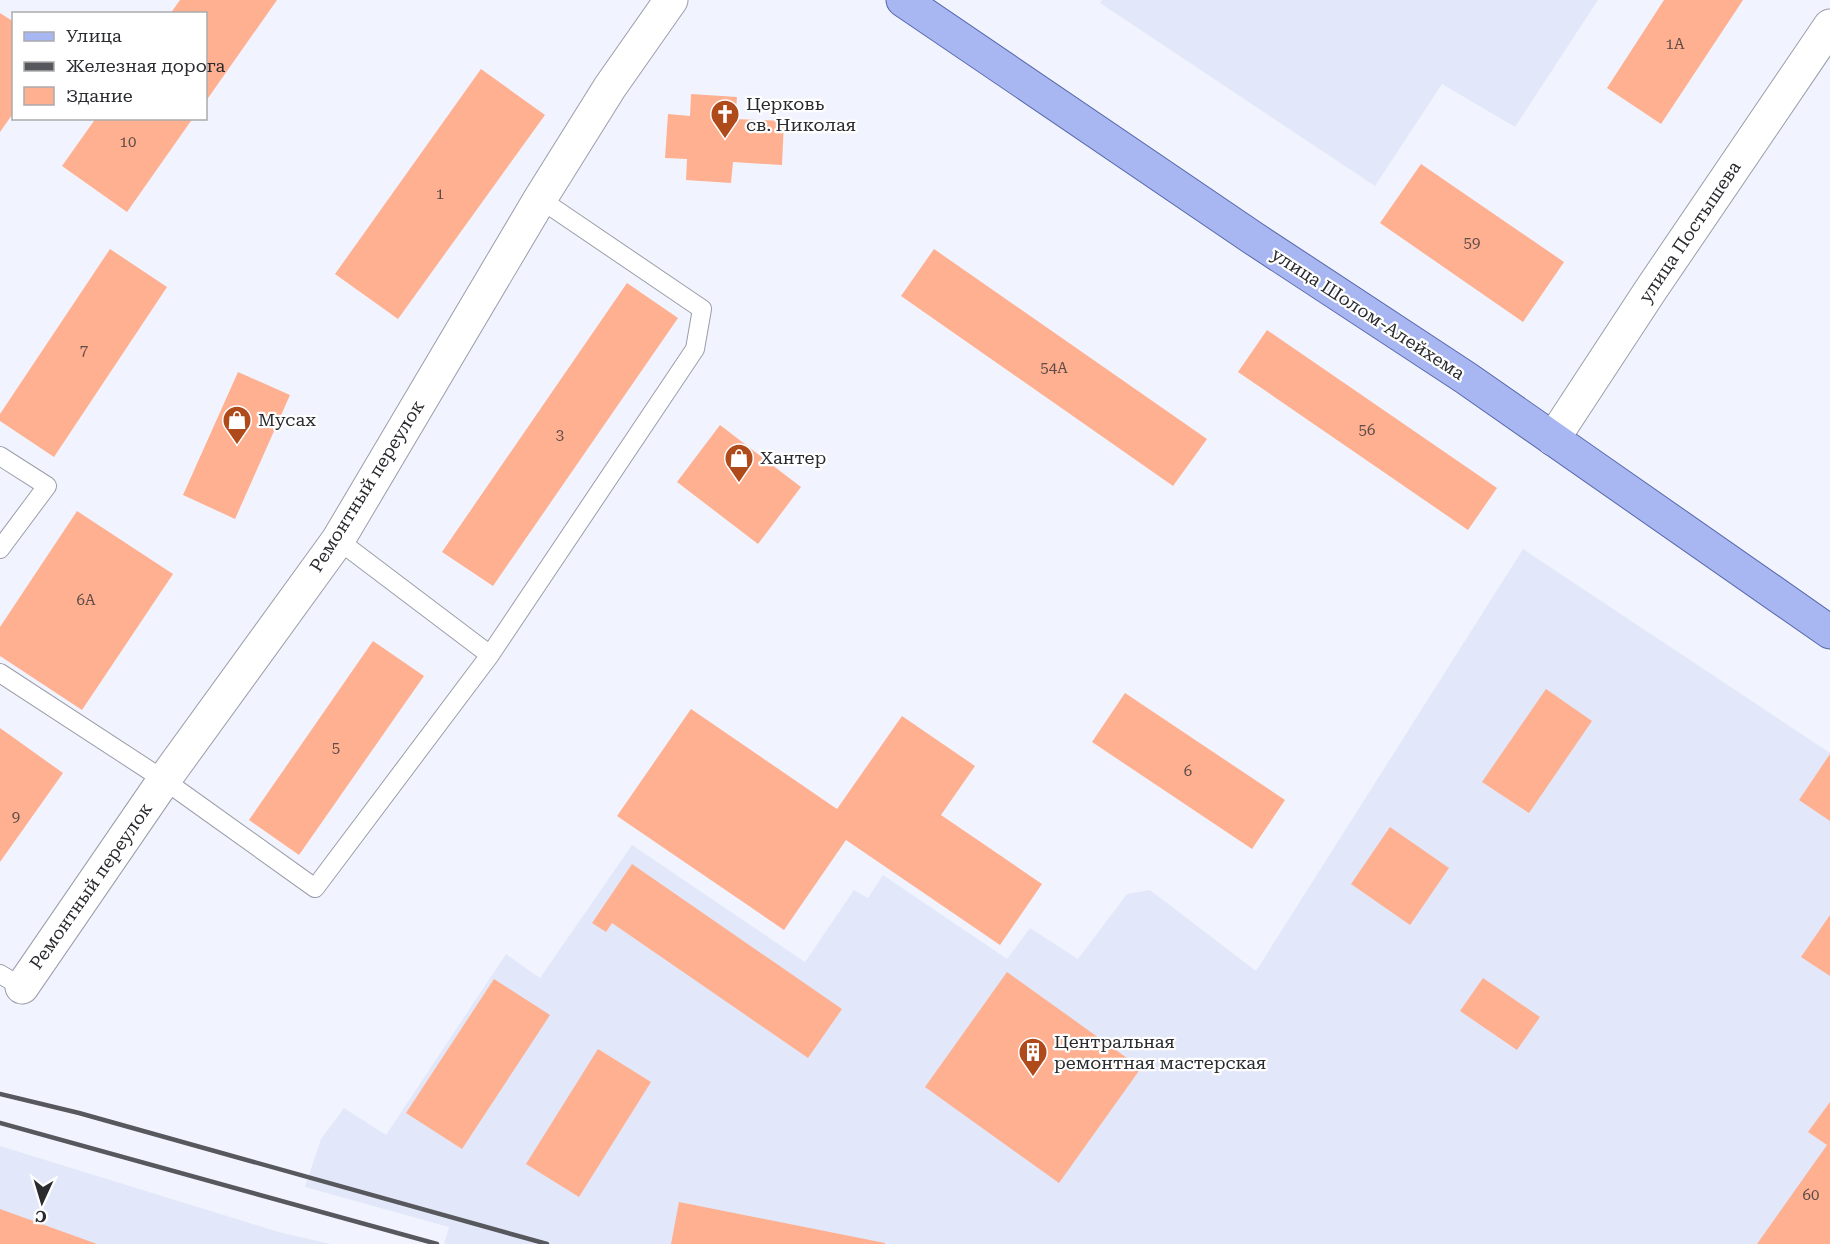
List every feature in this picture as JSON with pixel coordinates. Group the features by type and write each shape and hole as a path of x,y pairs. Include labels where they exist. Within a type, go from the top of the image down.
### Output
{"main road":[{"name":"улица Шолом-Алейхема","path":"903,0 1263,244 1466,378 1830,632"}],"street":[{"name":"Ремонтный переулок","path":"11,981 164,780 338,540 540,199 610,87 671,0"},
{"name":"улица Постышева","path":"1553,439 1650,291 1830,26"}],"lane":[{"path":"0,673 164,780 315,888 490,655 695,349 702,309 540,199"},
{"path":"0,456 47,486 0,549"},
{"path":"338,540 490,655"}],"shaded area":[{"path":"1102,0 1598,0 1515,127 1442,84 1375,186 1100,3"},
{"path":"1523,549 1830,753 1830,1244 444,1244 449,1227 305,1187 321,1139 344,1108 386,1135 506,954 540,978 632,845 805,962 854,890 868,898 883,875 1007,959 1030,928 1078,959 1127,894 1150,890 1256,971"},
{"path":"0,1146 282,1233 331,1244 0,1244"}],"building":[{"path":"180,0 277,0 207,100 207,12 171,12"},
{"path":"1664,0 1743,0 1661,124 1607,88"},
{"path":"0,13 12,21 12,115 0,132"},
{"path":"481,69 545,115 398,319 335,274"},
{"name":"Церковь св. Николая","path":"691,94 737,97 735,119 784,121 782,165 733,162 731,183 686,180 687,159 665,158 668,114 690,116"},
{"path":"95,120 192,120 127,212 62,166"},
{"path":"1421,164 1564,262 1523,322 1380,223"},
{"path":"110,249 167,287 54,457 0,421 0,414"},
{"path":"934,249 1207,439 1173,486 901,296"},
{"path":"627,283 678,318 493,586 442,552"},
{"path":"1267,330 1497,488 1468,530 1238,372"},
{"name":"Мусах","path":"238,372 290,395 235,519 183,495"},
{"name":"Хантер","path":"720,425 801,487 758,544 677,482"},
{"path":"77,511 173,574 82,710 0,656 0,627"},
{"path":"373,641 424,676 299,855 249,820"},
{"path":"1546,689 1592,721 1529,813 1482,782"},
{"path":"1125,693 1285,800 1252,849 1092,742"},
{"path":"691,709 837,809 902,716 975,766 941,815 1042,884 1000,945 846,840 784,930 617,816"},
{"path":"0,728 63,773 0,862"},
{"path":"1830,754 1830,821 1799,800"},
{"path":"1390,827 1449,868 1410,925 1351,884"},
{"path":"632,864 842,1009 808,1058 612,923 606,932 592,923"},
{"path":"1830,915 1830,976 1801,957"},
{"name":"Центральная ремонтная мастерская","path":"1007,972 1141,1068 1059,1183 925,1087"},
{"path":"1483,978 1540,1017 1517,1050 1460,1011"},
{"path":"494,979 550,1015 462,1149 406,1113"},
{"path":"598,1049 651,1082 579,1197 526,1164"},
{"path":"1830,1102 1830,1244 1757,1244 1827,1145 1808,1132"},
{"path":"679,1202 885,1243 885,1244 671,1244"},
{"path":"0,1209 97,1244 0,1244"}],"railway":[{"path":"0,1094 79,1113 547,1244"},
{"path":"0,1123 437,1244"}],"place":[{"name":"Церковь св. Николая","path":"725,140"},
{"name":"Мусах","path":"237,446"},
{"name":"Хантер","path":"739,484"},
{"name":"Центральная ремонтная мастерская","path":"1033,1078"}]}
